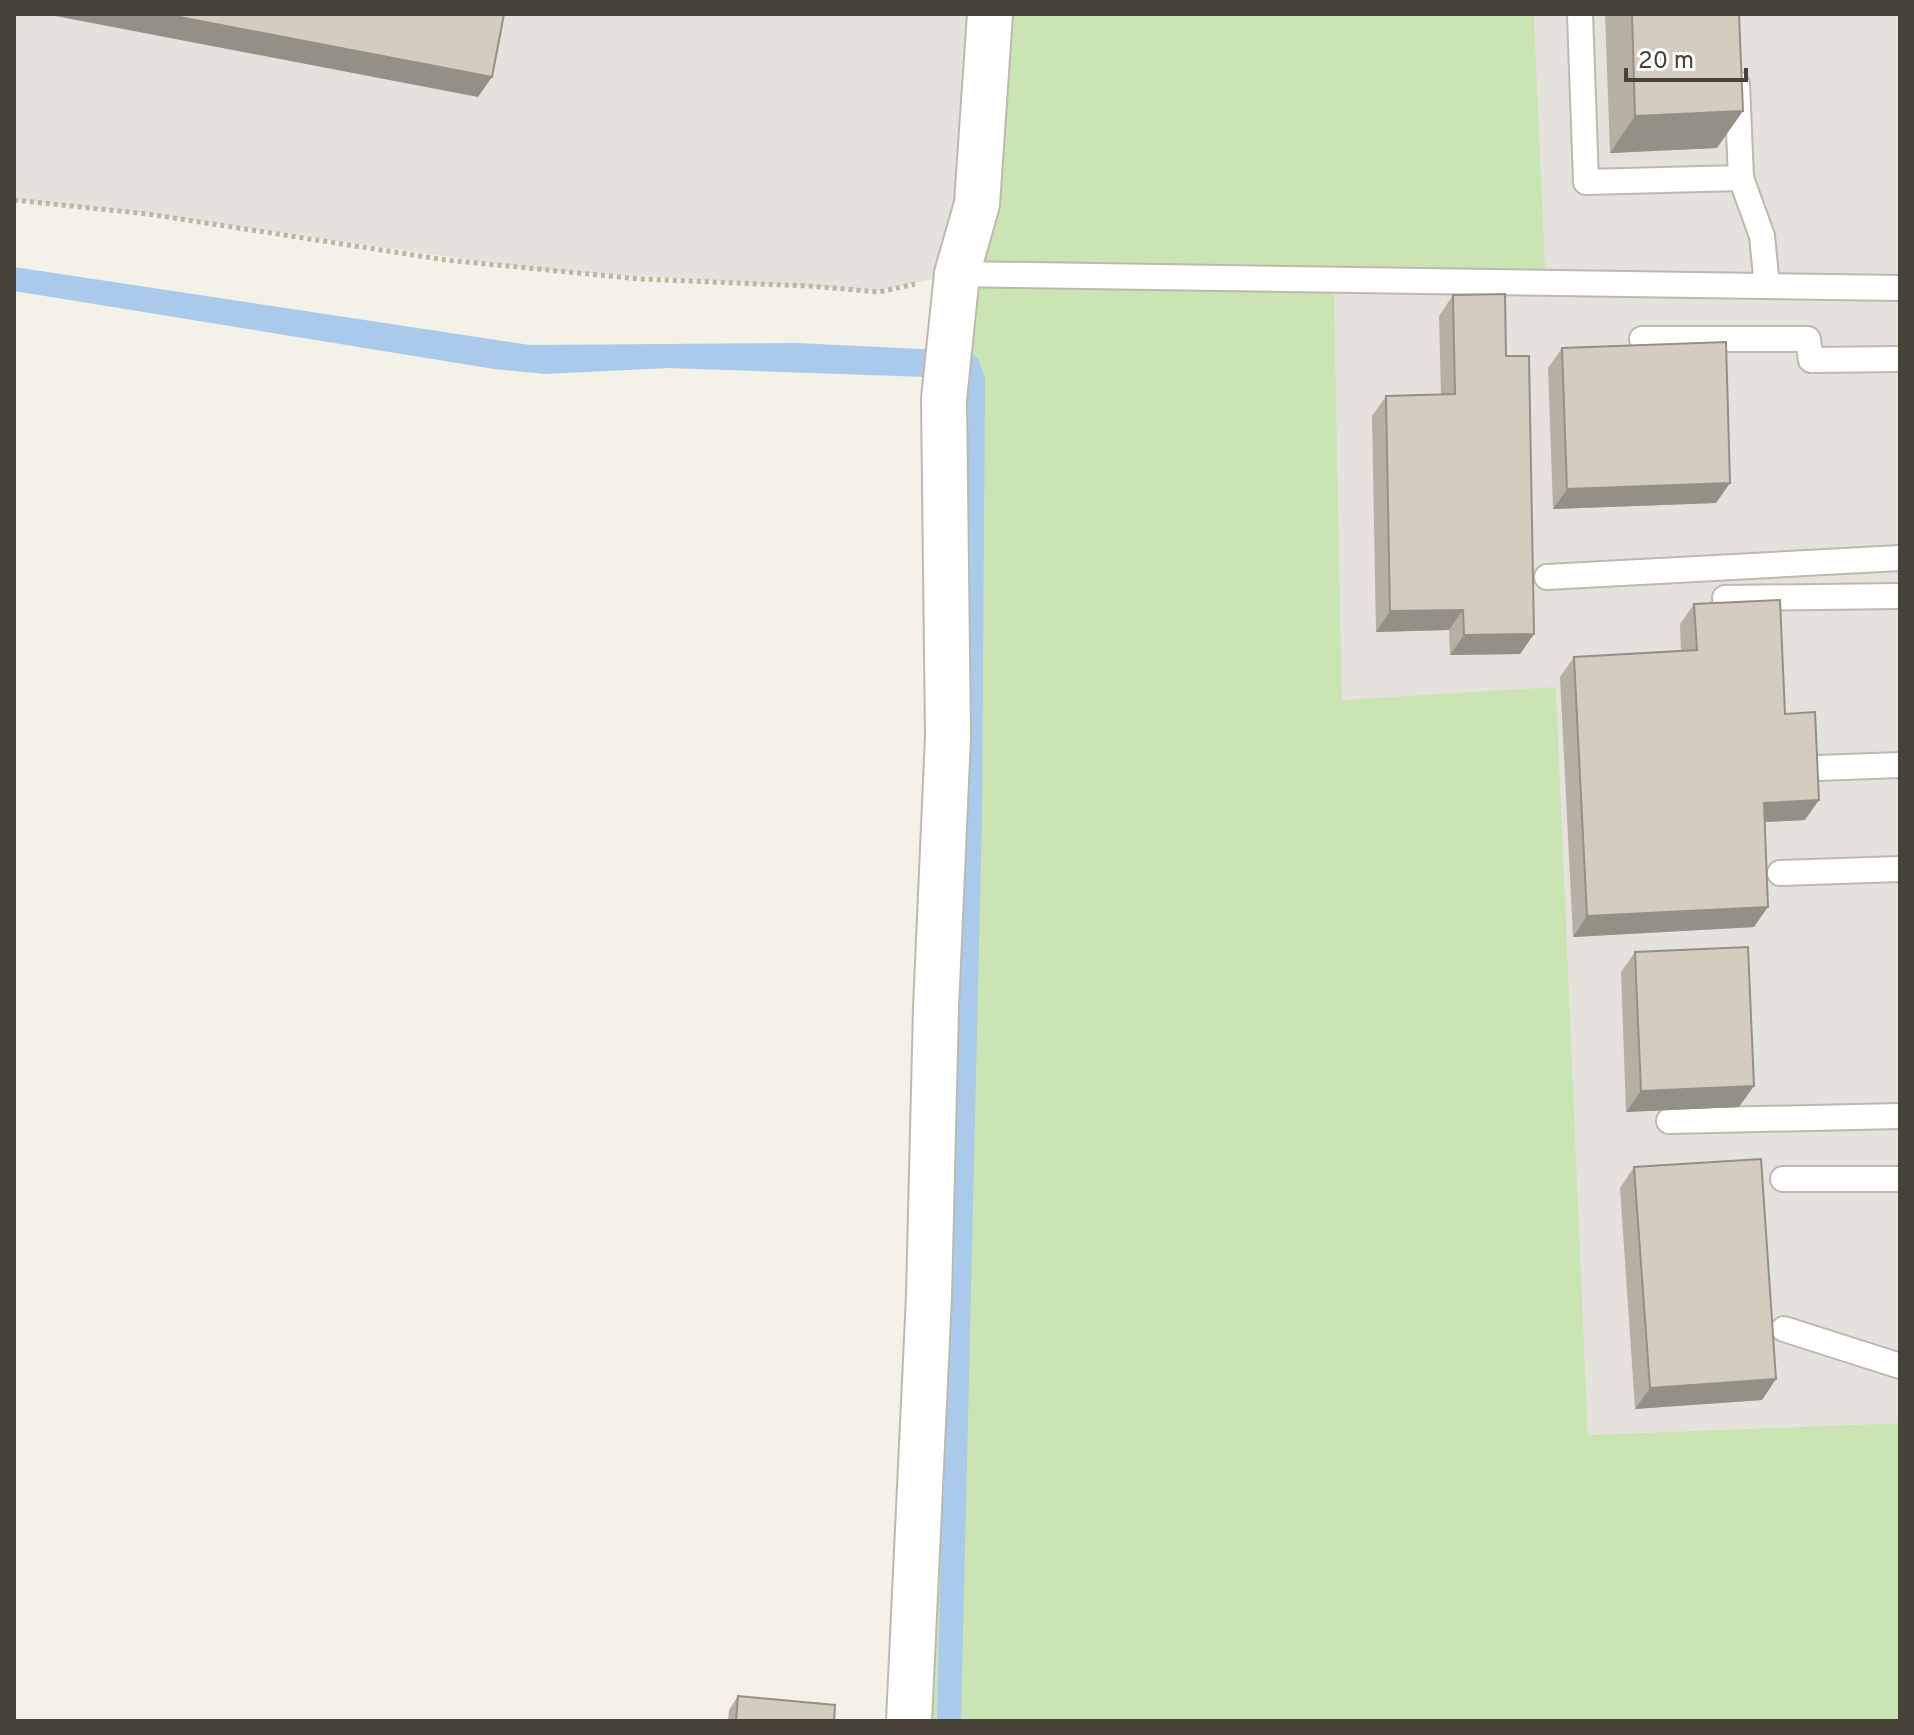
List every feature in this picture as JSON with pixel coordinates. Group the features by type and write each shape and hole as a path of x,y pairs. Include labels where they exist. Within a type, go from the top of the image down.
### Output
{"street":[{"path":"909,1721 929,1296 936,1008 948,736 944,399 957,274 977,204 990,14"}],"lane":[{"path":"1580,14 1586,182 1741,178"},
{"path":"1735,59 1741,178 1762,236 1767,286"},
{"path":"957,274 1900,288"},
{"path":"1642,339 1808,339 1811,360 1900,359"},
{"path":"1547,577 1900,558"},
{"path":"1725,598 1900,596"},
{"path":"1817,768 1900,765"},
{"path":"1780,873 1900,869"},
{"path":"1669,1121 1900,1116"},
{"path":"1783,1179 1900,1179"},
{"path":"1784,1329 1900,1366"}],"path":[{"path":"14,200 148,214 446,260 640,279 879,292 957,274"}],"shaded area":[{"path":"14,14 990,14 957,274 877,291 540,270 142,213 14,200"},
{"path":"1534,14 1900,14 1900,1423 1588,1435 1556,688 1342,700 1334,282 1546,286"}],"green space":[{"path":"990,14 1534,14 1546,286 1334,283 1342,700 1556,687 1588,1435 1900,1423 1900,1721 902,1721 918,998"}],"water":[{"path":"14,267 530,345 797,343 960,351 978,358 985,378 982,817 961,1721 937,1721 946,1321 954,378 669,368 545,374 494,369 14,291"}],"building":[{"path":"164,14 504,14 492,77"},
{"path":"1632,14 1739,14 1743,111 1635,116"},
{"path":"1505,294 1506,356 1529,356 1534,634 1464,635 1463,610 1390,611 1386,396 1455,394 1453,295"},
{"path":"1726,342 1730,483 1567,489 1562,348"},
{"path":"1780,600 1785,714 1815,712 1819,800 1764,803 1768,907 1587,916 1574,657 1697,650 1694,604"},
{"path":"1748,947 1754,1086 1641,1091 1635,952"},
{"path":"1761,1159 1776,1379 1650,1388 1634,1167"},
{"path":"738,1696 835,1705 834,1721 736,1721"}]}
